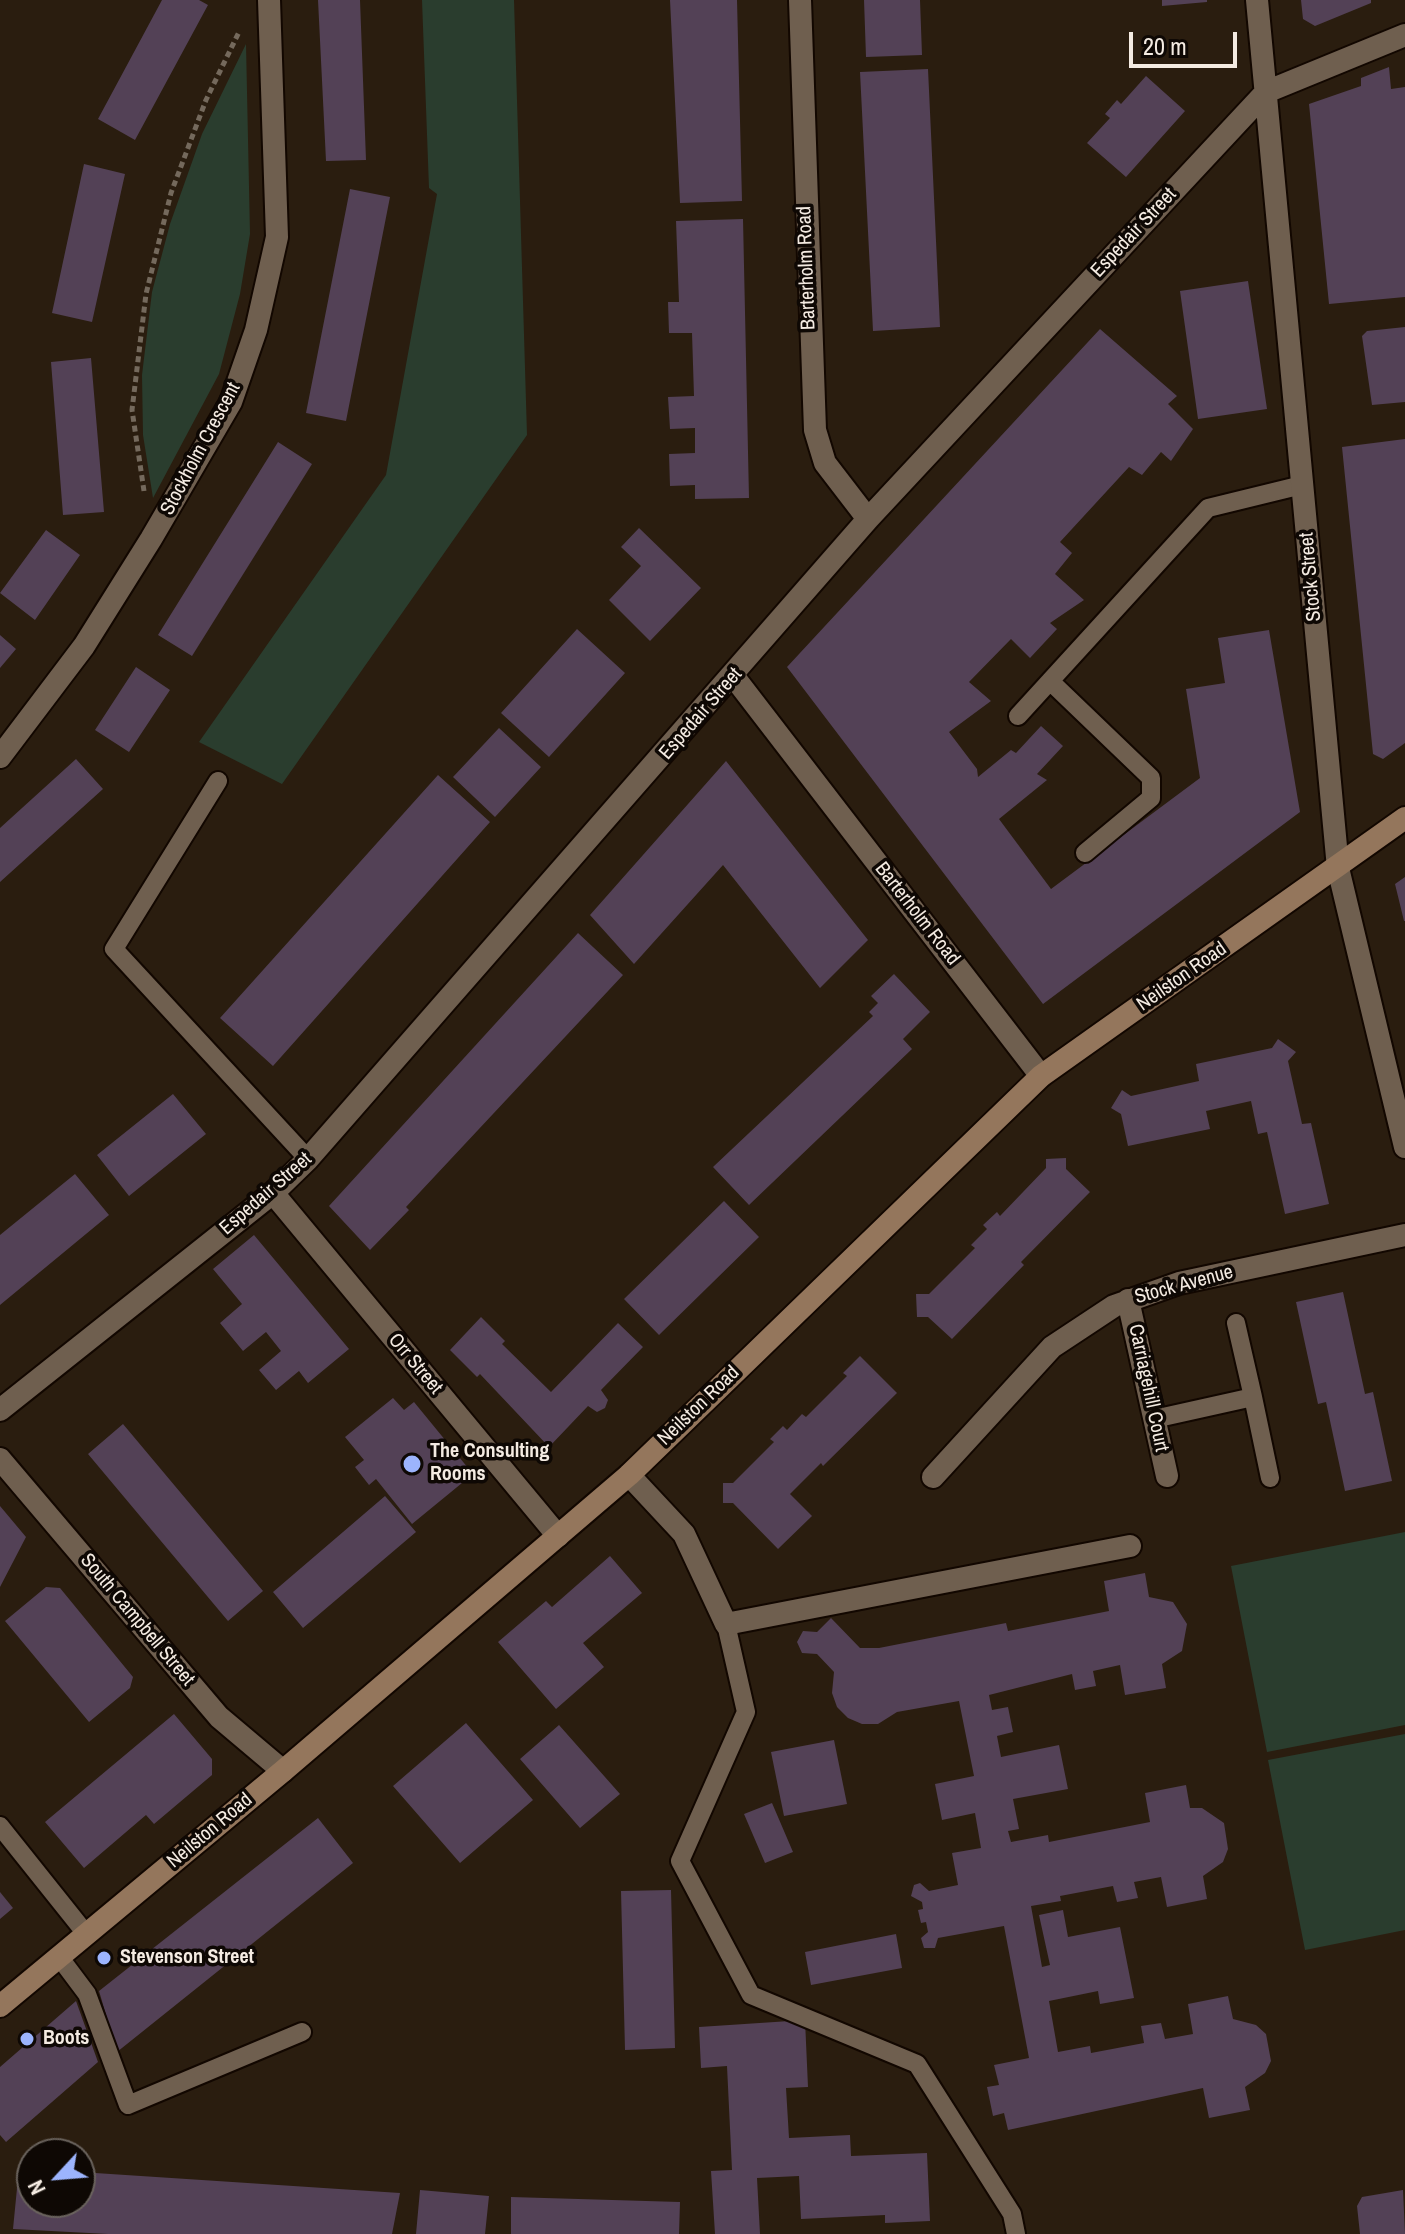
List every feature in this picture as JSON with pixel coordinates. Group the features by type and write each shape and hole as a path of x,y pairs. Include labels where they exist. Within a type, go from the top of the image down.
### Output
{"main road":[{"name":"Neilston Road","path":"0,2006 283,1771 629,1475 1041,1076 1405,818"}],"street":[{"name":"Stockholm Crescent","path":"0,757 84,646 231,402 256,330 277,237 269,0"},
{"name":"Barterholm Road","path":"800,0 813,415 825,463 868,519"},
{"name":"Stock Street","path":"1257,0 1338,868 1405,1147"},
{"name":"Espedair Street","path":"0,1410 273,1193 308,1159 734,677 868,519 1266,92 1405,35"},
{"name":"Barterholm Road","path":"734,677 1041,1076"},
{"name":"Orr Street","path":"273,1193 558,1536"},
{"name":"Stock Avenue","path":"933,1477 1052,1347 1084,1323 1128,1300 1179,1283 1405,1235"},
{"name":"Carriagehill Court","path":"1128,1300 1167,1476"},
{"name":"South Campbell Street","path":"0,1459 219,1717 283,1771"},
{"path":"629,1475 684,1534 726,1624 1130,1546"}],"lane":[{"path":"1018,716 1208,508 1302,485"},
{"path":"1050,681 1151,778 1151,798 1085,853"},
{"path":"218,781 114,949 308,1159"},
{"path":"1236,1323 1270,1478"},
{"path":"1154,1419 1253,1397"},
{"path":"726,1624 746,1712 680,1861 751,1995 917,2064 1012,2214 1016,2234"},
{"path":"0,1826 87,1935"},
{"path":"60,1958 87,1994 128,2105 302,2032"}],"path":[{"path":"151,539 132,410 146,294 171,193 206,100 241,29"}],"green space":[{"path":"422,0 514,0 527,435 282,784 199,742 386,475 437,194 429,188"},
{"path":"246,44 250,234 240,294 219,374 153,498 143,435 142,375 152,292 170,224 202,134"},
{"path":"1405,1532 1405,1725 1267,1752 1231,1566"},
{"path":"1405,1734 1405,1930 1305,1950 1268,1760"}],"building":[{"path":"162,0 199,0 208,5 135,140 98,119"},
{"path":"318,0 360,0 366,160 326,161"},
{"path":"670,0 737,0 742,201 680,203"},
{"path":"864,0 920,0 922,55 866,57"},
{"path":"1162,0 1207,0 1207,2 1162,6"},
{"path":"1301,0 1371,0 1371,3 1315,26 1303,19"},
{"path":"1389,67 1391,89 1405,87 1405,297 1329,304 1309,104 1361,86 1361,78"},
{"path":"928,69 940,327 873,331 860,72"},
{"path":"1146,76 1185,111 1126,177 1087,143 1110,118 1105,114 1117,100 1121,104"},
{"path":"84,164 125,174 92,322 52,313"},
{"path":"350,189 390,197 346,421 306,413"},
{"path":"743,219 749,498 695,499 695,485 670,486 669,454 695,453 695,428 670,429 668,397 694,396 692,333 669,333 668,302 679,302 676,221"},
{"path":"1248,281 1267,409 1198,419 1180,291"},
{"path":"1405,327 1405,402 1372,405 1362,336 1367,331"},
{"path":"1100,329 1177,396 1168,404 1193,429 1171,461 1161,452 1142,475 1129,467 1060,542 1072,553 1055,574 1084,600 1050,623 1057,629 1030,658 1011,639 969,682 991,701 949,732 977,769 978,777 1011,750 1016,753 1041,726 1063,746 1037,774 1047,780 999,819 1051,889 1200,778 1186,689 1225,683 1218,638 1269,630 1300,812 1043,1004 787,667"},
{"path":"91,358 104,512 63,515 51,362"},
{"path":"1405,439 1405,743 1383,759 1373,754 1342,447"},
{"path":"278,442 312,464 192,656 158,635"},
{"path":"639,528 701,588 650,641 609,600 641,566 621,547"},
{"path":"46,530 80,555 35,620 0,593"},
{"path":"577,629 625,673 549,757 501,713"},
{"path":"0,635 16,649 0,668"},
{"path":"136,667 170,690 129,752 95,730"},
{"path":"499,728 541,767 495,817 453,777"},
{"path":"76,759 103,789 0,882 0,828"},
{"path":"726,761 868,940 820,988 723,865 634,964 590,915"},
{"path":"438,775 490,822 273,1066 220,1018"},
{"path":"1405,877 1405,921 1404,921 1395,884"},
{"path":"578,933 623,975 406,1207 409,1210 370,1250 329,1206"},
{"path":"894,974 930,1012 903,1039 912,1049 749,1205 713,1167 873,1016 869,1012 878,1003 871,996"},
{"path":"1278,1039 1296,1052 1288,1061 1302,1124 1311,1123 1329,1204 1285,1214 1267,1132 1258,1134 1251,1101 1206,1111 1210,1129 1128,1146 1121,1114 1111,1108 1122,1090 1131,1096 1199,1081 1196,1064 1272,1048"},
{"path":"173,1094 206,1134 129,1196 97,1155"},
{"path":"1066,1158 1066,1169 1090,1192 1021,1262 1024,1265 952,1339 928,1317 917,1317 916,1294 929,1294 975,1248 971,1245 987,1229 983,1225 997,1212 1000,1216 1046,1168 1046,1159"},
{"path":"75,1174 109,1215 0,1305 0,1235"},
{"path":"724,1201 759,1237 659,1335 624,1299"},
{"path":"254,1235 349,1349 308,1383 299,1371 276,1390 259,1370 281,1351 266,1332 243,1351 220,1323 242,1304 213,1269"},
{"path":"1343,1292 1365,1394 1373,1392 1392,1481 1345,1491 1326,1402 1318,1404 1296,1302"},
{"path":"481,1317 505,1341 502,1344 551,1392 618,1323 643,1347 601,1390 608,1400 605,1408 597,1412 588,1406 549,1447 480,1374 477,1377 450,1350"},
{"path":"860,1356 897,1393 790,1494 812,1516 778,1549 733,1503 723,1503 723,1483 733,1483 774,1442 770,1439 783,1426 787,1430 802,1414 806,1417 847,1376 843,1373"},
{"name":"The Consulting Rooms","path":"393,1398 404,1410 414,1402 473,1474 412,1524 376,1479 369,1485 355,1467 364,1460 345,1437"},
{"path":"123,1424 263,1591 228,1621 88,1454"},
{"path":"385,1496 416,1532 303,1628 273,1592"},
{"path":"0,1506 26,1537 0,1587"},
{"path":"610,1556 642,1593 583,1643 604,1667 556,1709 498,1642 546,1601 552,1607"},
{"path":"1145,1573 1149,1597 1173,1602 1187,1624 1182,1651 1162,1664 1166,1688 1125,1695 1120,1665 1093,1671 1096,1686 1075,1690 1072,1674 989,1695 992,1710 1008,1707 1013,1732 997,1736 1001,1757 1059,1745 1068,1789 1013,1799 1019,1829 1008,1831 1011,1842 1048,1835 1049,1842 1150,1822 1145,1793 1186,1785 1190,1808 1202,1808 1224,1823 1228,1849 1223,1862 1203,1876 1207,1899 1167,1907 1161,1877 1134,1882 1138,1898 1117,1902 1113,1886 1060,1896 1061,1901 1031,1906 1042,1967 1050,1965 1039,1915 1063,1910 1068,1937 1120,1927 1134,1998 1100,2004 1098,1991 1049,2001 1058,2052 1090,2046 1091,2053 1144,2043 1141,2026 1161,2023 1165,2039 1193,2034 1188,2004 1228,1996 1233,2019 1256,2025 1266,2034 1271,2061 1265,2073 1245,2087 1250,2110 1209,2118 1203,2088 1008,2130 1004,2113 993,2116 987,2087 999,2085 994,2065 1029,2058 1004,1926 938,1938 935,1948 924,1948 921,1938 928,1932 926,1922 921,1923 918,1910 923,1909 922,1902 911,1896 914,1885 920,1883 929,1891 958,1885 952,1853 981,1848 975,1813 942,1820 935,1784 974,1776 959,1701 897,1712 878,1724 862,1724 848,1718 837,1707 832,1693 834,1672 817,1654 802,1653 797,1642 803,1631 817,1632 831,1618 860,1648 879,1648 1006,1623 1008,1631 1109,1611 1104,1581"},
{"path":"46,1587 60,1588 133,1677 130,1688 89,1722 5,1621"},
{"path":"174,1714 212,1759 212,1775 154,1824 146,1815 84,1868 45,1822"},
{"path":"466,1723 533,1800 460,1863 393,1786"},
{"path":"559,1725 620,1794 580,1828 520,1759"},
{"path":"834,1740 847,1804 784,1816 771,1752"},
{"path":"772,1803 793,1852 765,1863 744,1814"},
{"path":"318,1818 353,1863 117,2052 99,1991"},
{"path":"671,1890 675,2048 625,2050 621,1891"},
{"path":"0,1892 13,1908 0,1919"},
{"path":"896,1934 902,1968 811,1985 805,1952"},
{"path":"76,2001 98,2062 6,2142 0,2135 0,2067"},
{"path":"805,2020 808,2087 786,2088 789,2138 850,2135 851,2156 927,2153 930,2221 885,2223 885,2215 801,2219 799,2176 757,2178 760,2234 715,2234 711,2171 732,2170 727,2066 701,2068 699,2027"},
{"path":"96,2173 400,2193 392,2234 108,2234 13,2229 16,2198 16,2218 96,2218"},
{"path":"420,2190 489,2196 485,2234 416,2234"},
{"path":"1403,2190 1405,2234 1360,2234 1357,2206 1362,2197"},
{"path":"511,2197 680,2202 679,2234 511,2234"}],"place":[{"name":"The Consulting Rooms","path":"412,1464"},
{"name":"Stevenson Street","path":"104,1958"},
{"name":"Boots","path":"27,2039"}]}
